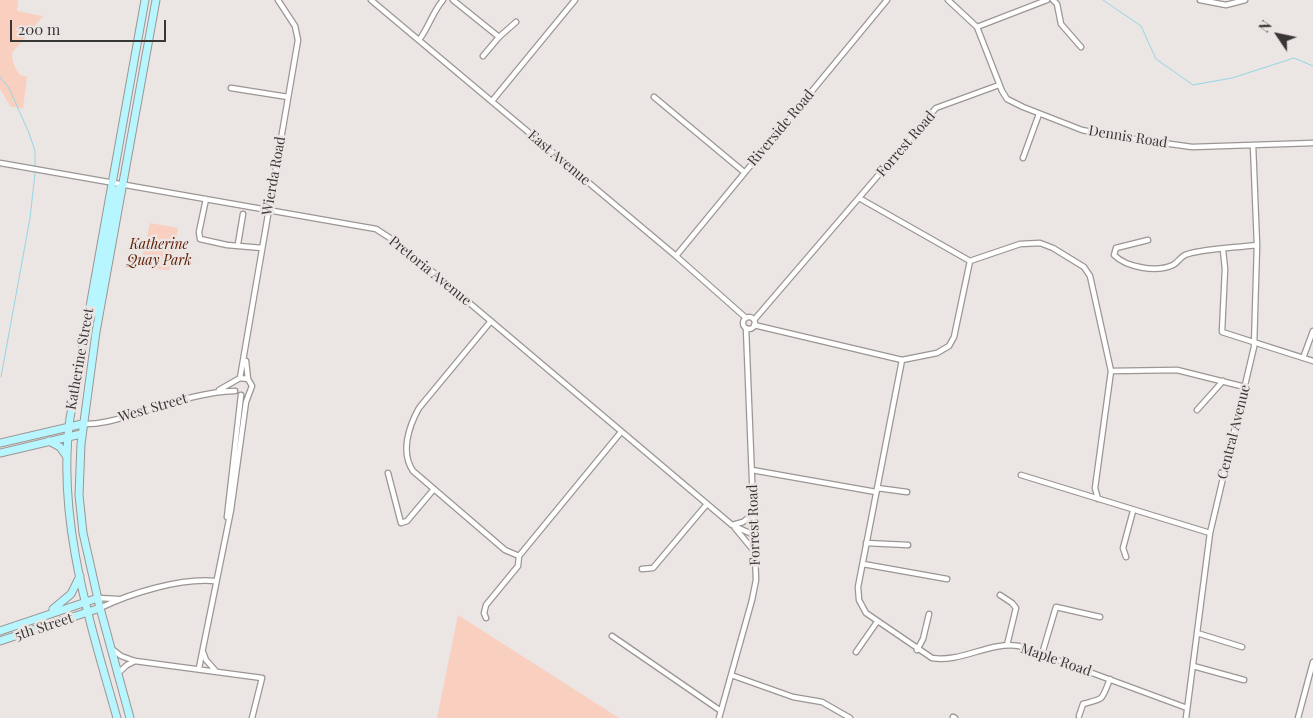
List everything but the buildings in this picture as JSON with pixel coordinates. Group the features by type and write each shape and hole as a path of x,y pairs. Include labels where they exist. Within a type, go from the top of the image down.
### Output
{"main road":[{"name":"Katherine Street","path":"117,718 80,576 73,534 67,457 69,426 145,0"},
{"path":"112,184 120,166 149,0"},
{"name":"Katherine Street","path":"130,718 100,608 80,508 81,434 96,332 156,0"},
{"path":"69,426 77,399 116,191 123,185"},
{"name":"West Street","path":"0,443 82,424"},
{"path":"0,454 81,434"},
{"path":"49,441 60,447 67,457"},
{"path":"35,618 64,602 80,576"},
{"name":"5th Street","path":"0,631 98,598"},
{"name":"5th Street","path":"0,641 100,608"}],"street":[{"name":"Wierda Road","path":"240,378 298,33 278,0"},
{"name":"East Avenue","path":"371,0 676,256 746,318"},
{"path":"419,40 430,24 434,11 443,0"},
{"path":"453,0 498,37"},
{"path":"492,101 576,0"},
{"name":"Riverside Road","path":"676,256 887,0"},
{"name":"Dennis Road","path":"948,0 978,27 999,86 1007,99 1039,114 1082,130 1192,147 1313,143"},
{"path":"978,27 1047,0"},
{"path":"1053,0 1056,4 1061,24 1081,47"},
{"path":"1200,0 1226,5 1245,0"},
{"path":"483,56 498,37 516,22"},
{"name":"Forrest Road","path":"754,323 936,108 999,86"},
{"path":"231,88 288,97"},
{"path":"654,97 744,172"},
{"path":"1023,158 1039,114"},
{"name":"Central Avenue","path":"1186,718 1210,533 1245,387 1254,341 1257,245 1253,145"},
{"name":"Pretoria Avenue","path":"0,162 112,184 376,229 393,240 732,525 754,536"},
{"path":"859,198 970,261 1020,244 1034,243 1046,245 1084,267 1090,276 1111,371 1095,488 1098,499"},
{"path":"206,199 199,232 200,239 227,245 238,244 262,248"},
{"path":"238,244 243,214"},
{"path":"1148,240 1116,248 1114,255 1136,266 1165,267 1176,263 1186,254 1257,245"},
{"path":"1223,250 1225,269 1221,329 1223,333 1254,341 1313,361"},
{"path":"754,323 750,329 746,328 743,324 746,318 750,317 754,323 902,360 937,354 949,346 954,337 970,261"},
{"path":"490,321 424,400 411,425 407,453 409,464 413,470 505,550 519,556"},
{"name":"Forrest Road","path":"719,718 755,586 754,514 746,328"},
{"path":"1303,358 1313,331"},
{"name":"Wierda Road","path":"245,357 248,379"},
{"path":"902,360 863,564 947,579"},
{"path":"1111,371 1177,370 1245,387"},
{"path":"236,459 248,394 252,386 248,379 240,378 236,382 236,391 241,395 248,394"},
{"path":"1197,410 1223,381"},
{"name":"West Street","path":"82,424 91,424 215,392 236,382"},
{"name":"West Street","path":"215,392 236,391"},
{"path":"199,668 228,520 236,459 241,395"},
{"path":"81,434 91,424"},
{"path":"486,618 484,613 486,606 517,568 520,561 519,556 621,432"},
{"path":"752,470 876,490 907,492"},
{"path":"388,473 401,523 408,521 434,489"},
{"path":"1021,475 1133,511 1210,533"},
{"path":"642,569 653,568 707,504"},
{"path":"1126,557 1123,548 1133,511"},
{"path":"754,514 743,522 732,525 755,552"},
{"path":"866,543 876,545 908,545"},
{"name":"Maple Road","path":"863,564 858,594 863,609 877,622 927,656 940,659 1007,645 1020,646 1187,708"},
{"path":"100,608 120,598 193,580 215,581"},
{"path":"1000,595 1012,602 1016,608 1007,645"},
{"path":"98,598 120,598"},
{"path":"1042,654 1056,607 1100,616"},
{"path":"917,650 923,639 929,614"},
{"path":"856,652 877,622"},
{"path":"1197,633 1242,647"},
{"path":"612,636 721,711"},
{"path":"112,649 121,656 135,661 199,668 262,678 252,718"},
{"path":"203,650 206,660 217,671"},
{"path":"117,674 135,661"},
{"path":"1298,718 1313,662"},
{"path":"1193,666 1244,680"},
{"path":"731,675 793,697 822,702 850,718"},
{"path":"1079,716 1083,704 1096,702 1102,698 1110,679"}],"green space":[{"path":"0,0 18,0 17,11 43,16 12,53 13,62 18,72 20,75 27,77 23,108 11,107 0,89"},
{"name":"Katherine Quay Park","path":"150,223 178,228 170,270 157,269 141,262"},
{"path":"458,615 619,718 437,718"}],"waterway":[{"path":"1103,0 1141,26 1156,59 1193,85 1232,78 1294,58 1313,66"},
{"path":"0,77 9,88 35,151 35,174 30,218 1,377"}]}
